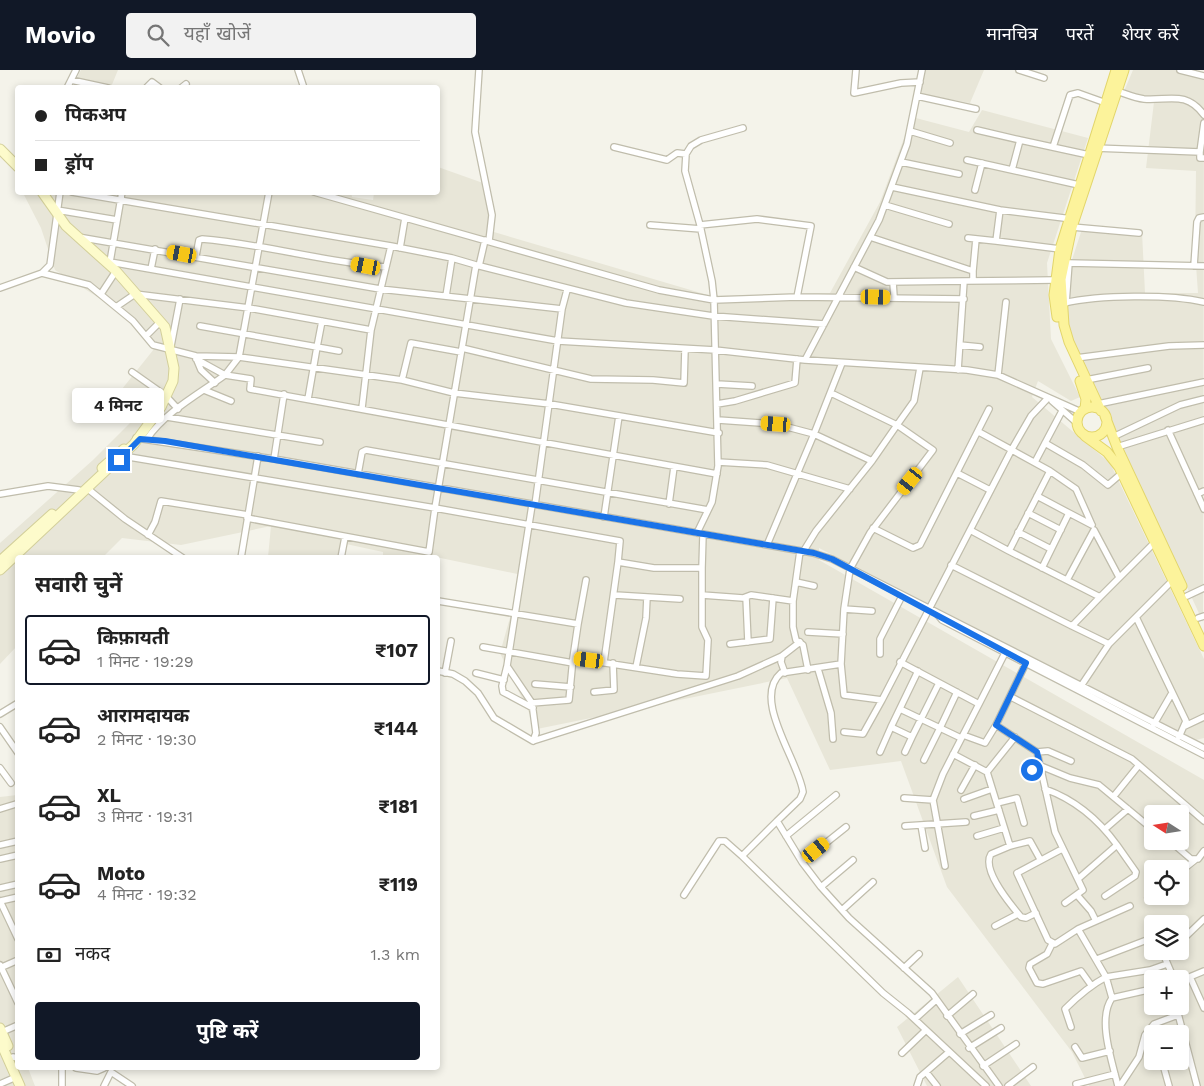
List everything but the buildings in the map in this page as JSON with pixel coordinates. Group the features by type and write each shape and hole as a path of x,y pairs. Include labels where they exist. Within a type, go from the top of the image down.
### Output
{"main road":[{"path":"1116,70 1071,222 1060,249 1063,262 1055,280 1064,325 1076,358 1101,410 1173,580 1204,646"},
{"path":"1124,70 1078,186 1063,262 1058,327 1085,391 1083,411 1077,423 1085,436 1114,459 1187,596 1201,617 1204,632"},
{"path":"0,149 15,164"},
{"path":"0,561 123,456 141,437 173,381 174,368 165,327 134,294 109,263 76,236 44,195"},
{"path":"1083,411 1093,408 1101,410"},
{"path":"1085,436 1094,437 1102,433 1106,425 1101,410"},
{"path":"16,555 141,437"},
{"path":"0,570 15,556"},
{"path":"1,1040 15,1057"},
{"path":"1,1040 15,1066"},
{"path":"17,1070 20,1086"},
{"path":"17,1070 27,1086"}],"street":[{"path":"68,85 76,70"},
{"path":"298,70 303,85"},
{"path":"148,535 155,522 161,501 248,516 429,555 438,489 470,301 477,266 487,241 492,215 475,132 479,70"},
{"path":"856,70 854,93 901,82 920,82"},
{"path":"805,360 885,205 910,131 922,70"},
{"path":"1019,70 1044,78"},
{"path":"1180,70 1196,72 1204,76"},
{"path":"71,80 94,85"},
{"path":"1117,91 1141,98 1165,97 1184,100 1198,107 1204,115"},
{"path":"1053,147 1070,95 1078,93 1106,103"},
{"path":"917,96 976,109"},
{"path":"1204,123 1200,152 1200,158 1204,158"},
{"path":"483,646 509,652 613,663 706,676 708,640 702,627 700,534 712,502 717,474 718,404 712,281 701,227 685,171 686,154 691,146 701,140 743,128"},
{"path":"977,130 1053,147 1092,151 1200,152"},
{"path":"910,131 950,143"},
{"path":"1012,170 1020,140"},
{"path":"614,148 667,160 676,153 686,154"},
{"path":"967,160 1078,186"},
{"path":"900,162 959,174"},
{"path":"975,190 982,163"},
{"path":"892,187 960,204 1139,233"},
{"path":"0,288 42,273 48,268 52,258 60,195"},
{"path":"90,195 452,258 567,290 626,304 713,316 824,324"},
{"path":"122,195 109,263 253,286 377,310 558,341 715,350 805,360 958,370 998,375 1048,398 1083,411"},
{"path":"141,437 225,375 240,357 268,195"},
{"path":"324,195 659,290 714,300 838,296 964,299"},
{"path":"885,205 949,224"},
{"path":"996,241 1000,210"},
{"path":"57,212 117,220"},
{"path":"1194,266 1197,222 1199,218 1204,217"},
{"path":"400,248 405,218"},
{"path":"650,225 701,227 757,219 811,226 797,297"},
{"path":"76,236 380,289 446,296 470,301 562,309"},
{"path":"870,237 973,271"},
{"path":"968,238 1060,249"},
{"path":"972,281 976,238"},
{"path":"196,256 200,239 260,245 366,266 386,268"},
{"path":"362,408 371,330 391,246"},
{"path":"151,269 155,249"},
{"path":"446,296 452,258"},
{"path":"1063,262 1204,266"},
{"path":"854,267 880,280 893,282 1055,280"},
{"path":"101,294 116,271"},
{"path":"42,273 82,282 101,294 116,307 153,345 171,348 196,357 225,375 251,379 250,389 717,474"},
{"path":"958,370 964,281"},
{"path":"893,282 894,298"},
{"path":"567,290 562,309 539,480 528,524 503,692 532,705 569,700 578,624 586,580"},
{"path":"116,307 134,294 249,308 371,330"},
{"path":"1061,304 1138,298 1204,302"},
{"path":"171,348 180,299"},
{"path":"998,375 1006,302"},
{"path":"146,336 160,322"},
{"path":"308,399 322,322"},
{"path":"200,326 339,351"},
{"path":"402,380 411,343 462,350 591,379 653,380 684,383 685,349"},
{"path":"960,345 980,347"},
{"path":"1076,358 1160,347 1204,345"},
{"path":"196,357 240,357 402,380 454,393 550,404 719,433"},
{"path":"196,357 201,370 215,383"},
{"path":"718,404 735,401 795,383 797,359"},
{"path":"768,545 842,363"},
{"path":"808,670 803,644 796,640 793,627 793,601 802,551 872,461 914,401 920,368"},
{"path":"1086,380 1148,368"},
{"path":"132,372 166,396 178,409"},
{"path":"1101,410 1204,382"},
{"path":"717,384 752,386"},
{"path":"204,390 231,401"},
{"path":"831,393 898,425 933,450 873,528 850,569 844,608 841,664 844,695 882,700"},
{"path":"274,459 284,394"},
{"path":"1048,398 1077,423"},
{"path":"844,732 863,734 1012,449 1031,416 1048,398"},
{"path":"1113,437 1180,405 1204,400"},
{"path":"873,528 913,548 917,548 990,409"},
{"path":"1035,462 1062,411"},
{"path":"604,517 619,416"},
{"path":"167,417 320,442"},
{"path":"718,420 776,424 814,434 872,461"},
{"path":"1117,447 1204,420"},
{"path":"1168,430 1204,509"},
{"path":"979,432 1035,462 1076,489 1119,578"},
{"path":"141,437 802,551 832,559 1006,650 1154,724 1204,755"},
{"path":"1045,443 1083,465 1108,486 1122,473"},
{"path":"358,474 364,450 443,462 708,510"},
{"path":"123,456 620,541 615,594 604,662"},
{"path":"242,555 258,456"},
{"path":"718,462 751,463 797,472 850,489"},
{"path":"669,504 674,467"},
{"path":"1009,551 1050,471"},
{"path":"957,473 990,490"},
{"path":"0,494 48,486 84,490 178,555"},
{"path":"1197,494 1204,491"},
{"path":"1037,496 1093,527"},
{"path":"1028,513 1061,530"},
{"path":"1042,568 1069,513"},
{"path":"1067,580 1093,527"},
{"path":"970,530 1100,597"},
{"path":"1018,532 1051,549"},
{"path":"342,555 345,537"},
{"path":"1072,626 1157,540"},
{"path":"618,562 654,568 702,568"},
{"path":"951,565 1110,644"},
{"path":"1081,686 1110,644 1173,580"},
{"path":"796,582 814,586"},
{"path":"1187,596 1204,588"},
{"path":"615,594 680,599"},
{"path":"702,596 751,596 793,601"},
{"path":"880,654 880,639 902,596"},
{"path":"636,666 646,618 647,597"},
{"path":"746,597 748,642"},
{"path":"730,644 770,639 773,598"},
{"path":"440,601 578,624"},
{"path":"844,608 872,612"},
{"path":"1136,617 1172,693 1185,726"},
{"path":"808,632 843,634"},
{"path":"445,673 451,642"},
{"path":"440,672 465,681 478,693 494,718 533,741 738,676 782,656 800,642"},
{"path":"1006,650 1026,663 1178,738 1204,748"},
{"path":"945,866 933,800 953,754 1006,650"},
{"path":"782,656 781,662 785,673"},
{"path":"900,662 979,704"},
{"path":"594,692 614,690 613,663"},
{"path":"900,708 940,728 984,744 1011,697 1026,663"},
{"path":"742,856 800,799 803,792 777,723 771,692 775,678 785,673 841,664"},
{"path":"507,666 532,705 536,733 533,741"},
{"path":"818,669 831,713 833,739"},
{"path":"880,752 918,671"},
{"path":"476,672 504,680"},
{"path":"905,752 939,683"},
{"path":"535,684 571,687"},
{"path":"924,760 958,692"},
{"path":"1154,724 1172,693"},
{"path":"1011,697 1086,737 1121,753 1204,820"},
{"path":"0,714 15,704"},
{"path":"1178,738 1185,726 1204,718"},
{"path":"996,725 1037,752 1053,825 1062,849 1084,890 1065,903"},
{"path":"0,727 15,749"},
{"path":"891,727 912,737"},
{"path":"987,772 1016,737"},
{"path":"1037,752 1048,751 1071,761"},
{"path":"953,754 987,772 1010,846"},
{"path":"961,790 975,765"},
{"path":"1114,796 1138,765"},
{"path":"0,768 10,783"},
{"path":"1025,768 1041,768 1099,785 1144,822"},
{"path":"964,798 992,789"},
{"path":"1045,789 1060,794 1081,807 1105,829 1136,872 1135,876 1105,896"},
{"path":"786,836 836,795"},
{"path":"904,798 933,800"},
{"path":"974,816 1017,798 1024,822"},
{"path":"0,808 15,804"},
{"path":"1105,829 1128,809"},
{"path":"777,821 802,862 821,887 842,910 936,1000 999,1086"},
{"path":"905,826 966,822"},
{"path":"921,825 925,848"},
{"path":"802,862 846,827"},
{"path":"977,836 1004,828"},
{"path":"684,894 719,841 725,841 883,993 915,1019 986,1086"},
{"path":"1036,913 1023,918 1018,914 1002,894 989,862 991,854 1010,846 1030,841 1040,859"},
{"path":"0,845 15,842"},
{"path":"1078,879 1117,845"},
{"path":"1052,944 1048,940 1017,873 1040,859 1062,849"},
{"path":"1182,850 1195,860"},
{"path":"1189,865 1204,851"},
{"path":"0,859 15,856"},
{"path":"821,887 853,860"},
{"path":"842,910 873,882"},
{"path":"15,885 0,888 1,901 15,932"},
{"path":"1077,895 1091,911 1096,921"},
{"path":"1,901 15,898"},
{"path":"1091,985 1081,971 1043,984 1037,983 1029,968 1030,964 1047,954 1052,944 1078,929 1130,906"},
{"path":"994,926 1018,914"},
{"path":"1189,934 1204,920"},
{"path":"1078,929 1106,977 1112,998"},
{"path":"1097,959 1144,941"},
{"path":"904,968 919,954"},
{"path":"1165,960 1170,970"},
{"path":"15,961 0,967 15,997"},
{"path":"1071,1027 1065,1009 1078,1000 1091,985 1106,977 1150,970 1167,964"},
{"path":"1204,971 1190,977 1204,1008"},
{"path":"1119,1086 1104,1020 1106,1006 1112,998 1144,991"},
{"path":"947,1016 973,994"},
{"path":"915,1019 936,1000"},
{"path":"960,1034 990,1015"},
{"path":"1153,1025 1178,1016 1197,1086"},
{"path":"1,1040 15,1028"},
{"path":"970,1048 1001,1028"},
{"path":"902,1053 926,1030"},
{"path":"1119,1086 1139,1056 1144,1039"},
{"path":"983,1066 1016,1044"},
{"path":"1075,1046 1082,1058 1110,1051"},
{"path":"917,1086 918,1080 949,1052"},
{"path":"1008,1086 1033,1067"},
{"path":"0,1084 17,1070"},
{"path":"62,1070 62,1086"},
{"path":"87,1070 98,1072 101,1070"},
{"path":"104,1086 112,1070 132,1086"},
{"path":"1165,1070 1169,1086"},
{"path":"926,1072 937,1086"},
{"path":"1076,1084 1115,1074"}],"shaded area":[{"path":"81,70 118,70 112,85 74,85"},
{"path":"925,70 984,70 970,103 921,94"},
{"path":"1133,70 1197,70 1197,78 1204,80 1203,622 1104,407 1067,337 1069,269 1082,229 1142,232 1145,293 1198,293 1195,251 1196,171 1146,168 1154,102 1122,96"},
{"path":"982,110 1088,138 1047,263 1051,339 1080,397 1071,401 1038,381 1032,397 1110,463 1204,659 1204,738 1196,740 819,548 819,560 1204,780 1204,1086 1089,1086 1072,1052 947,887 901,761 830,770 787,678 537,729 500,653 522,575 440,558 440,555 383,555 383,552 346,544 343,555 268,555 271,526 181,545 122,538 105,555 15,555 15,648 0,664 0,543 93,460 144,409 122,389 154,349 121,312 55,270 41,228 24,195 352,195 352,197 373,200 374,195 440,195 440,168 483,183 489,199 494,232 711,296 830,293 880,202 912,117 969,132"},
{"path":"15,795 15,1070 29,1070 35,1086 0,1086 0,797"},
{"path":"958,977 1031,1086 927,1086 897,1027"}],"route":[{"path":"119,460 140,439 165,441 814,553 832,559 937,614 942,620 1026,663 996,725 1037,752 1041,769 1032,770"}]}
